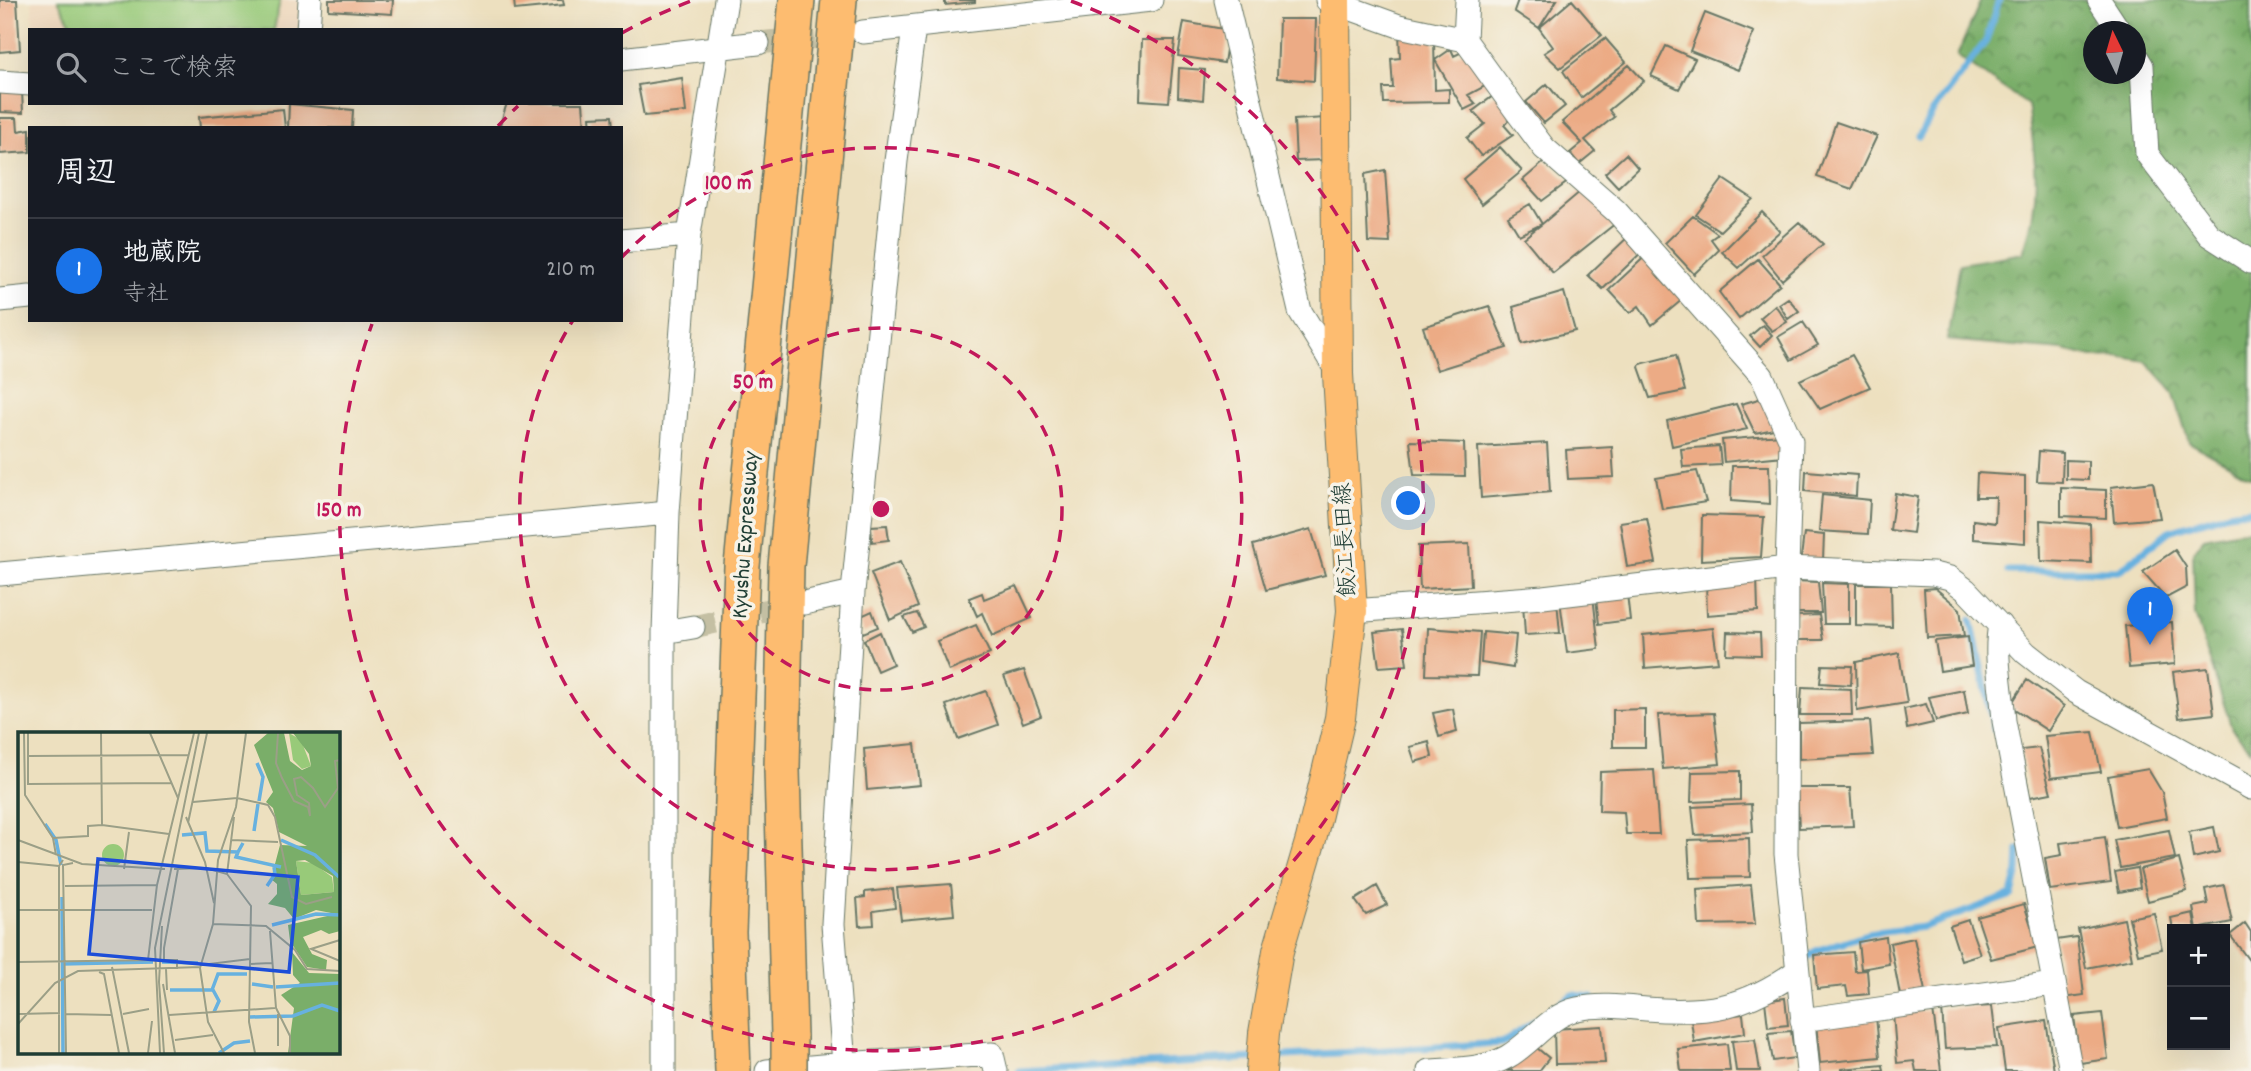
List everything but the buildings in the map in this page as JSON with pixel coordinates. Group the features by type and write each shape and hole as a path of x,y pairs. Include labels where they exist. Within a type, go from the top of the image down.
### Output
{"highway":[{"name":"Kyushu Expressway","path":"733,1059 728,932 742,566 797,0"},
{"name":"Kyushu Expressway","path":"789,1071 814,1053 782,769 786,566 839,0"}],"main road":[{"name":"飯江長田線","path":"1261,1071 1278,951 1311,839 1340,718 1352,611 1338,374 1332,1"}],"street":[{"path":"308,28 310,0"},
{"path":"664,1071 664,632 667,513 689,235 726,0"},
{"path":"863,32 1151,0"},
{"path":"1226,0 1300,311 1338,374"},
{"path":"1467,0 1465,40 1544,148 1615,211 1762,376 1791,441 1787,568 1786,854 1808,1071"},
{"path":"2099,0 2113,21"},
{"path":"1332,1 1399,26 1465,40"},
{"path":"814,1053 833,924 853,592 896,161 914,28"},
{"path":"623,59 758,43"},
{"path":"0,82 28,84"},
{"path":"2143,84 2147,154 2209,235 2251,262"},
{"path":"623,241 689,235"},
{"path":"0,300 28,297"},
{"path":"0,574 667,513"},
{"path":"1352,611 1543,597 1787,568 1933,574 1950,578 1966,590 2026,653 2076,692 2251,788"},
{"path":"804,603 853,592"},
{"path":"2000,625 1995,649 2001,677 2004,721 2047,930 2053,984 2071,1071"},
{"path":"664,632 693,627"},
{"path":"1429,1071 1476,1069 1508,1057 1555,1020 1575,1009 1617,1007 1685,1012 1719,1007 1747,1002 1797,971"},
{"path":"1802,1020 2053,984"},
{"path":"767,1071 814,1053 992,1054 996,1071"}],"shaded area":[{"path":"32,0 301,0 298,28 33,28"}],"green space":[{"path":"58,0 280,0 274,28 73,28"},
{"path":"1981,0 2251,0 2251,477 2189,442 2173,391 2146,361 2117,356 2092,357 2063,350 1947,340 1960,264 2023,253 2033,215 2036,180 2028,105 1957,56"},
{"path":"2251,529 2251,750 2232,729 2195,615 2193,551 2204,538"}],"waterway":[{"path":"1919,136 1933,111 1986,41 1999,0"},
{"path":"2008,571 2119,571 2169,531 2228,513 2251,510"},
{"path":"1971,620 1994,729"},
{"path":"1803,960 1816,951 1867,934 1923,927 2012,895 2018,871 2019,850"},
{"path":"1558,1005 1573,995 1592,997"},
{"path":"1269,1057 1503,1043 1537,1020"},
{"path":"1019,1071 1254,1058"}],"tunnel":[{"path":"758,43 848,34"},
{"path":"693,627 796,604"}],"place":[{"name":"地蔵院","path":"2150,645"}]}
